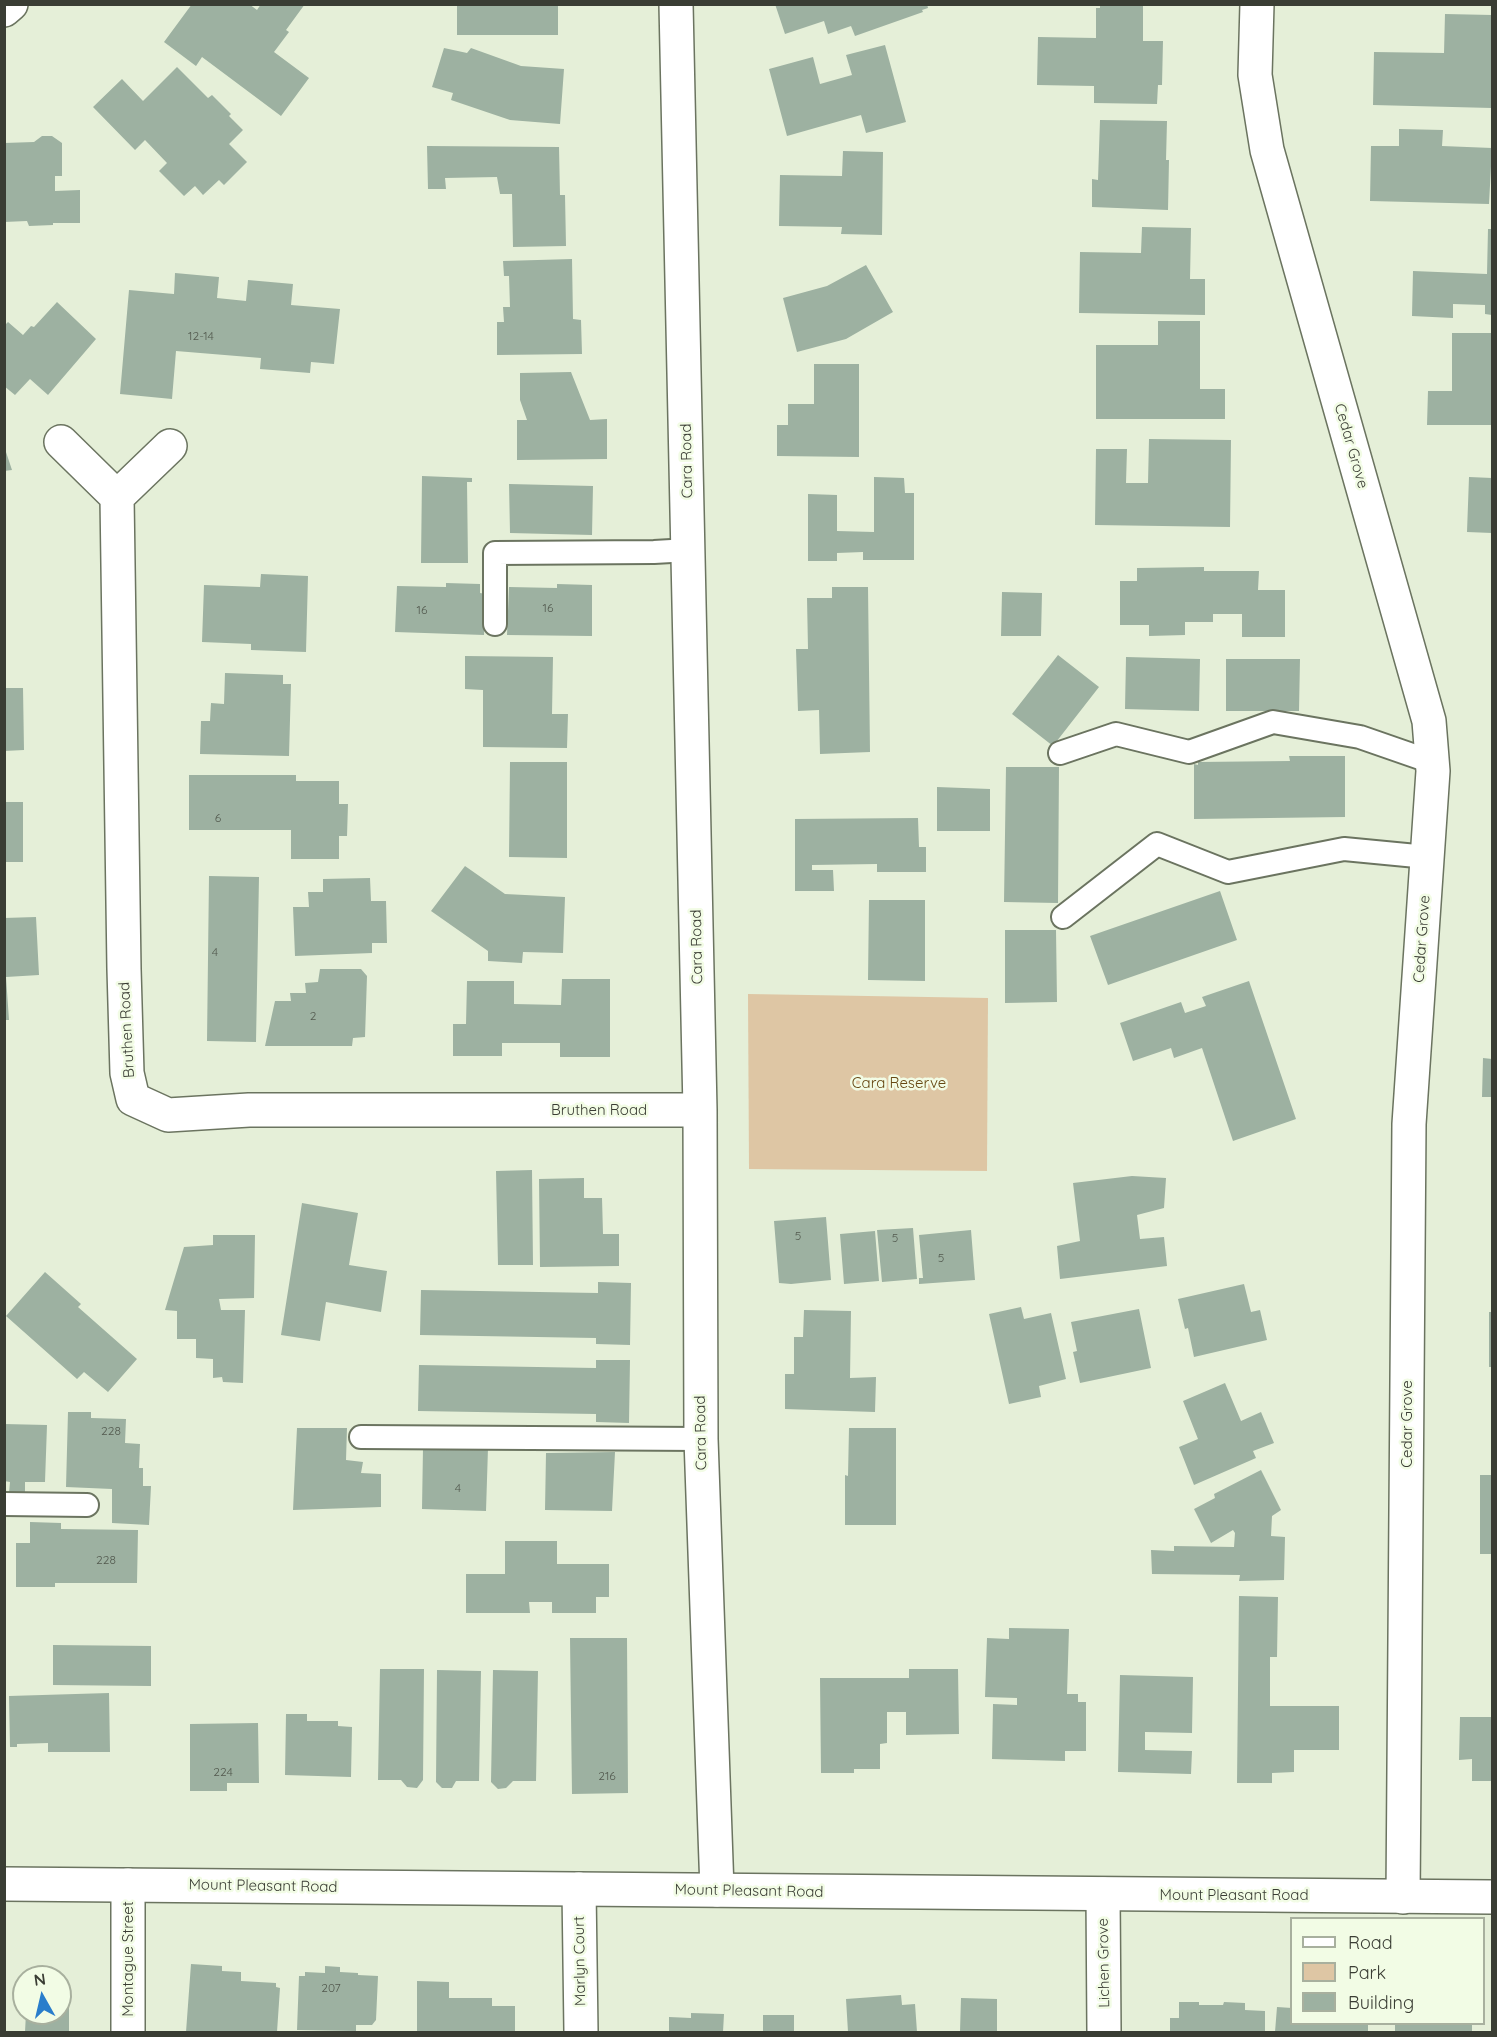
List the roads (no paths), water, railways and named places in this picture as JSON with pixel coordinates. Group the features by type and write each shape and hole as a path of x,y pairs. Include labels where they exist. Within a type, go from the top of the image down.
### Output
{"street":[{"path":"4,10 11,4"},
{"name":"Cara Road","path":"676,4 700,1110 700,1439 717,1890"},
{"name":"Cedar Grove","path":"1257,4 1255,75 1267,150 1429,721 1432,762 1409,1124 1403,1897"},
{"path":"61,442 117,498 170,446"},
{"name":"Bruthen Road","path":"117,498 124,980 127,1074 133,1099 168,1115 249,1110 700,1110"},
{"name":"Mount Pleasant Road","path":"4,1884 1492,1897"},
{"name":"Montague Street","path":"128,1885 128,2032"},
{"name":"Marlyn Court","path":"579,1889 581,2032"},
{"name":"Lichen Grove","path":"1103,1894 1104,2032"}],"lane":[{"path":"495,624 495,553 689,550"},
{"path":"1060,753 1116,734 1189,752 1273,722 1360,736 1432,762"},
{"path":"1063,917 1156,844 1228,872 1344,849 1427,857"},
{"path":"361,1437 700,1439"},
{"path":"4,1504 87,1505"}],"park label":[{"name":"Cara Reserve","path":"899,1083"}]}
